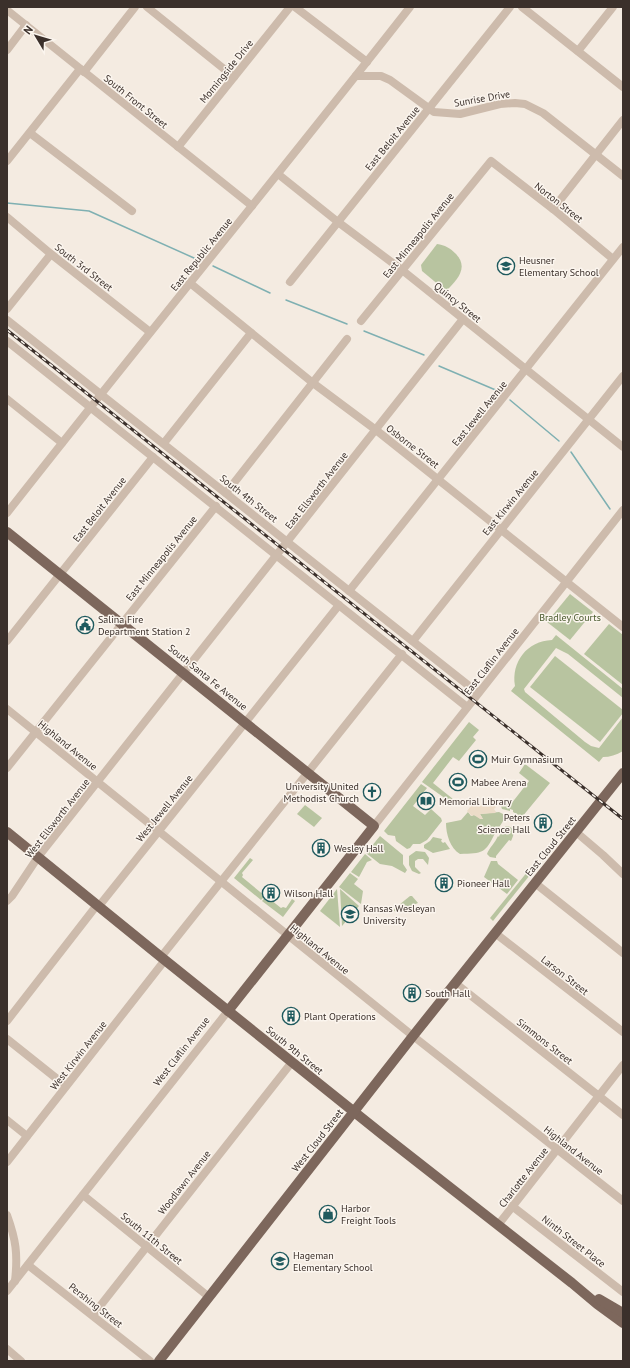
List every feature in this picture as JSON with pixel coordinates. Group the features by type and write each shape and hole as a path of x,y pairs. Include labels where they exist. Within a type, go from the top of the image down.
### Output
{"main road":[{"name":"South Santa Fe Avenue","path":"7,532 374,826"},
{"name":"East Cloud Street","path":"495,933 623,773"},
{"name":"West Claflin Avenue","path":"228,1010 374,826"},
{"name":"South 9th Street","path":"7,832 354,1112 623,1323"},
{"name":"West Cloud Street","path":"159,1361 495,933"},
{"name":"South 9th Street","path":"572,1282 623,1313"}],"street":[{"path":"7,161 135,7"},
{"path":"147,7 234,77"},
{"name":"Morningside Drive","path":"178,147 290,7"},
{"path":"295,7 366,62"},
{"name":"East Republic Avenue","path":"7,513 101,393 278,174 410,7"},
{"name":"East Beloit Avenue","path":"290,282 510,7"},
{"path":"522,7 623,87"},
{"path":"578,51 613,7"},
{"name":"South Front Street","path":"7,10 252,206"},
{"path":"7,50 26,25"},
{"name":"Sunrise Drive","path":"356,76 381,76 390,80 434,112 460,114 500,104 515,102 525,104 543,113 623,176"},
{"path":"553,209 623,120"},
{"path":"30,133 132,212"},
{"name":"Norton Street","path":"491,162 553,209 613,259"},
{"name":"East Minneapolis Avenue","path":"360,321 491,162"},
{"name":"Quincy Street","path":"278,174 338,222 402,270 623,447"},
{"name":"South 3rd Street","path":"7,217 51,254 150,332"},
{"name":"East Jewell Avenue","path":"349,591 623,247"},
{"path":"7,309 51,254"},
{"name":"Osborne Street","path":"190,282 313,383 376,430 623,627"},
{"name":"South 4th Street","path":"7,320 478,693"},
{"name":"East Ellsworth Avenue","path":"184,673 464,320"},
{"path":"164,443 251,333"},
{"path":"226,493 347,339"},
{"path":"7,341 468,707"},
{"name":"East Kirwin Avenue","path":"413,641 623,376"},
{"path":"7,399 62,443"},
{"name":"East Beloit Avenue","path":"7,641 153,457"},
{"name":"East Minneapolis Avenue","path":"7,768 216,506"},
{"name":"East Claflin Avenue","path":"374,826 623,510"},
{"path":"246,723 339,604"},
{"path":"307,773 402,654"},
{"name":"West Ellsworth Avenue","path":"7,902 38,857 184,673"},
{"name":"Highland Avenue","path":"7,709 413,1036 623,1201"},
{"name":"West Jewell Avenue","path":"7,1021 246,723"},
{"name":"West Kirwin Avenue","path":"7,1162 221,881 307,773"},
{"path":"576,832 623,874"},
{"path":"535,883 623,953"},
{"name":"Larson Street","path":"495,933 623,1032"},
{"name":"Simmons Street","path":"455,983 623,1115"},
{"name":"West Claflin Avenue","path":"7,1291 228,1010"},
{"path":"7,1039 66,1086"},
{"name":"Woodlawn Avenue","path":"93,1315 292,1062"},
{"name":"Charlotte Avenue","path":"498,1225 623,1065"},
{"path":"7,1120 27,1136"},
{"name":"South 11th Street","path":"83,1195 209,1297"},
{"name":"Ninth Street Place","path":"512,1206 623,1292"},
{"path":"7,1215 14,1236 16,1249 17,1262 15,1281"},
{"name":"Pershing Street","path":"28,1265 150,1361"},
{"path":"7,1350 21,1361"}],"green space":[{"path":"437,244 452,250 460,259 461,264 460,274 446,291 422,271 421,265"},
{"name":"Bradley Courts","path":"570,594 593,612 570,640 547,622"},
{"path":"609,624 623,635 623,685 584,654"},
{"path":"556,635 623,689 623,698 568,654 556,648 524,689 525,692 591,746 599,748 623,717 623,751 618,754 603,757 599,762 511,691 515,686 514,677 518,661 523,654 535,644 552,640"},
{"path":"555,656 623,710 623,713 600,742 530,687"},
{"path":"469,722 479,730 473,737 476,740 459,761 453,757 433,783 458,803 456,806 422,782"},
{"path":"525,764 550,783 522,817 513,812 513,810 510,809 510,811 502,809 501,806 505,800 511,804 529,781 519,773"},
{"path":"421,784 427,788 413,806 425,815 431,809 441,818 442,821 427,840 420,844 413,844 407,849 396,841 395,836 388,835 384,831"},
{"path":"305,805 322,818 314,827 297,814"},
{"path":"468,812 471,816 474,815 483,819 480,814 499,812 503,814 504,819 486,849 474,853 460,854 449,840 446,823 461,820"},
{"path":"507,826 513,830 511,841 509,840 496,858 490,857 487,854 488,852 498,836 499,837 499,833 502,828"},
{"path":"380,836 403,855 403,864 407,870 405,873 392,866 380,864 366,853"},
{"path":"433,837 442,839 441,841 443,843 445,842 450,849 433,853 424,848 424,845"},
{"path":"416,851 425,852 429,858 428,865 423,859 418,859 415,861 415,867 421,873 419,874 412,871 409,865 409,856"},
{"path":"365,854 372,860 367,862 359,877 351,872"},
{"path":"250,858 253,860 242,873 242,877 265,896 261,900 234,878"},
{"path":"491,861 497,861 498,864 518,880 507,894 484,877"},
{"path":"532,866 534,870 493,921 490,918"},
{"path":"350,873 358,879 354,884 363,891 361,904 339,887"},
{"path":"337,889 340,927 320,911"},
{"path":"340,889 359,906 342,926"},
{"path":"266,896 281,908 286,908 292,899 295,901 283,917 262,901"},
{"path":"412,896 418,903 397,912 394,911 394,909"}],"shaded area":[{"path":"489,802 496,807 494,809 496,812 480,814 483,819 480,819 474,815 472,816 467,811 471,806"}],"waterway":[{"path":"7,203 89,211 194,258"},
{"path":"213,266 270,293"},
{"path":"286,300 347,324"},
{"path":"364,331 424,355"},
{"path":"439,366 498,391"},
{"path":"510,400 559,441"},
{"path":"571,452 610,509"}],"railway":[{"path":"7,330 623,819"}],"place":[{"name":"Heusner Elementary School","path":"506,266"},
{"name":"Salina Fire Department Station 2","path":"85,625"},
{"name":"Muir Gymnasium","path":"478,759"},
{"name":"Mabee Arena","path":"458,782"},
{"name":"University United Methodist Church","path":"372,792"},
{"name":"Memorial Library","path":"426,801"},
{"name":"Peters Science Hall","path":"543,823"},
{"name":"Wesley Hall","path":"321,848"},
{"name":"Pioneer Hall","path":"444,883"},
{"name":"Wilson Hall","path":"271,893"},
{"name":"Kansas Wesleyan University","path":"350,914"},
{"name":"South Hall","path":"412,993"},
{"name":"Plant Operations","path":"291,1016"},
{"name":"Harbor Freight Tools","path":"328,1214"},
{"name":"Hageman Elementary School","path":"280,1261"}]}
